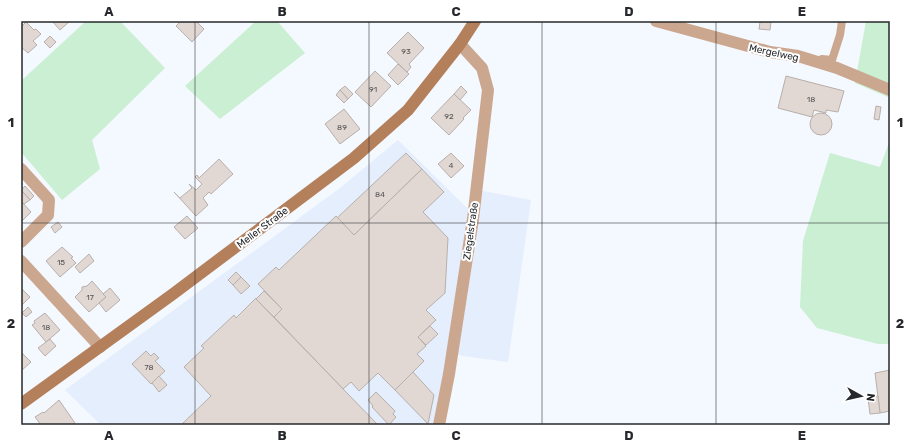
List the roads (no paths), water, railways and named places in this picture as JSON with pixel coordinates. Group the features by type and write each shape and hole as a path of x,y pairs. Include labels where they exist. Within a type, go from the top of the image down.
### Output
{"main road":[{"name":"Meller Straße","path":"21,404 100,348 354,158 408,110 460,44 475,21"}],"street":[{"name":"Mergelweg","path":"656,21 770,52 798,56 837,68 890,90"},
{"name":"Ziegelstraße","path":"439,425 449,374 473,219 488,90 482,68 460,44"},
{"path":"21,169 49,200 48,215 21,242"},
{"path":"21,262 100,348"}],"lane":[{"path":"798,56 832,60 840,35 842,21"}]}
